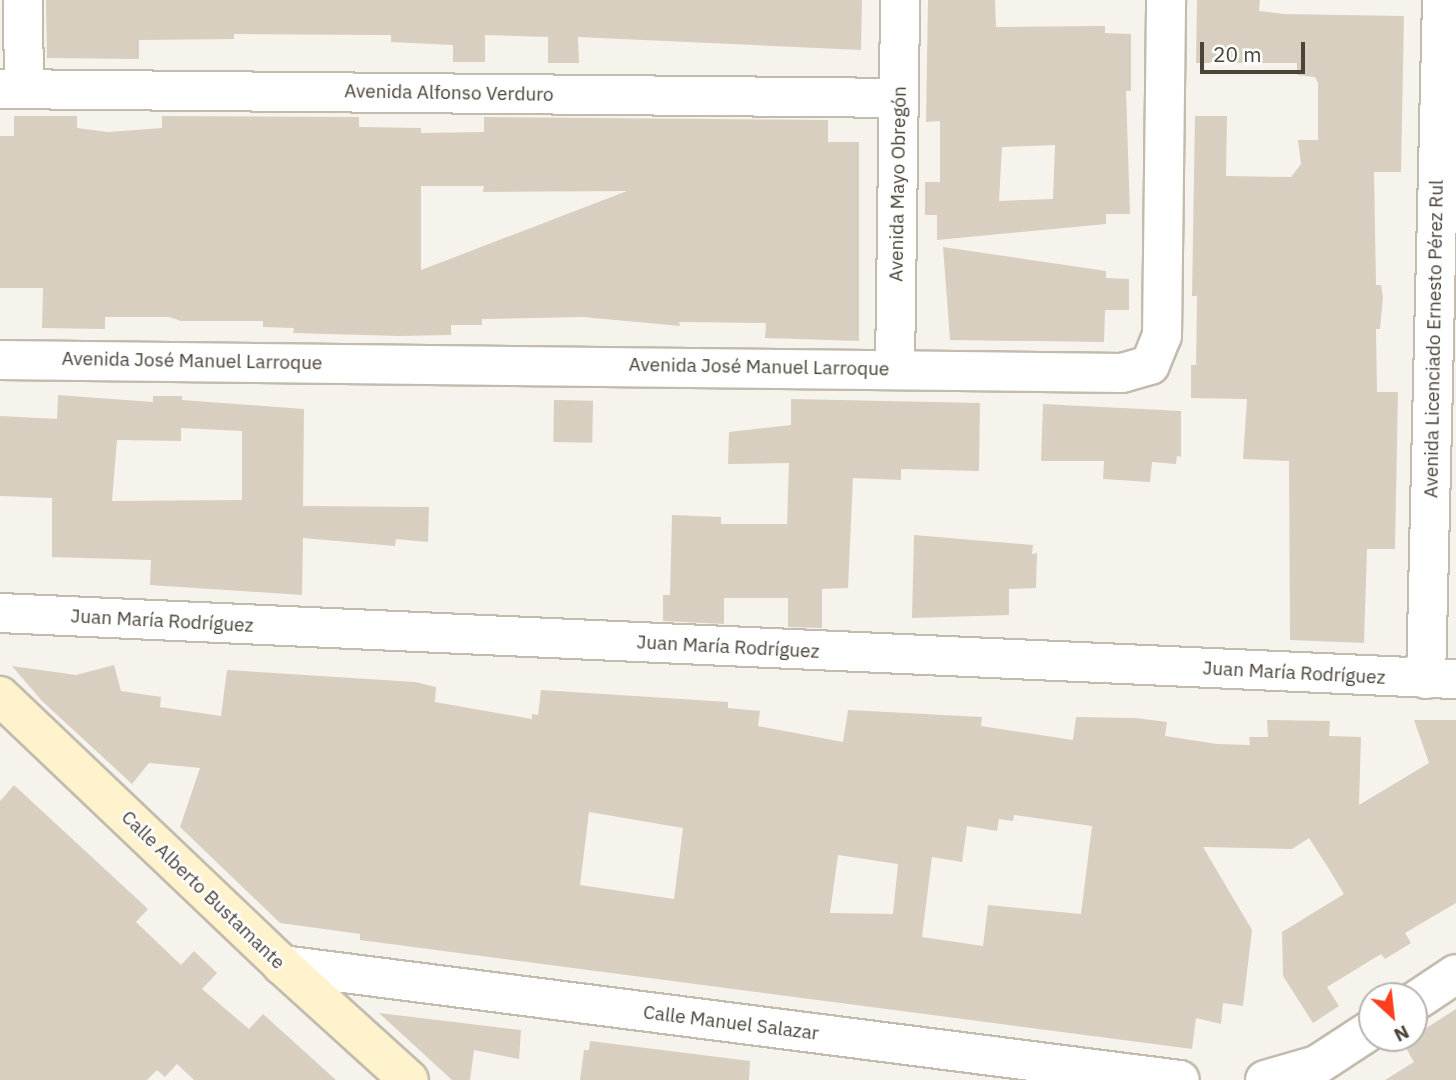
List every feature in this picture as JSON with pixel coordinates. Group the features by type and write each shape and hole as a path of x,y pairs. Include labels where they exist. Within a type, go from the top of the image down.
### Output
{"street":[{"path":"12,89 23,0"},
{"name":"Avenida Mayo Obregón","path":"895,368 900,0"},
{"name":"Avenida José Manuel Larroque","path":"0,359 895,368 1122,373 1150,365 1162,337 1166,0"},
{"name":"Avenida Licenciado Ernesto Pérez Rul","path":"1441,679 1442,0"},
{"name":"Avenida Alfonso Verduro","path":"12,89 899,98"},
{"name":"Juan María Rodríguez","path":"0,613 1441,679"},
{"name":"Calle Alberto Bustamante","path":"0,695 282,965 409,1080"},
{"name":"Calle Manuel Salazar","path":"282,965 1180,1080"},
{"path":"1428,993 1456,974"},
{"path":"1265,1080 1317,1065 1358,1038"}],"building":[{"path":"46,0 862,0 861,50 578,37 579,63 548,63 548,37 485,35 485,62 453,62 453,45 391,42 391,35 234,34 234,39 139,40 139,59 47,58"},
{"path":"928,0 995,0 996,27 1105,26 1105,33 1131,34 1131,91 1126,91 1130,214 1106,214 1106,224 937,240 937,215 925,215 925,182 940,182 940,121 926,122","holes":["1055,145 1053,199 999,201 1002,147"]},
{"path":"1197,0 1260,0 1259,11 1284,14 1404,16 1401,172 1374,172 1376,285 1381,285 1383,297 1380,329 1376,329 1377,392 1398,392 1395,549 1367,549 1364,643 1290,640 1289,461 1243,459 1247,399 1191,398 1191,365 1196,365 1197,296 1192,296 1195,116 1227,116 1226,176 1291,177 1301,164 1298,140 1318,140 1318,83 1315,77 1297,75 1297,63 1196,63"},
{"path":"14,116 77,116 77,128 108,132 162,128 162,116 359,117 359,127 421,128 421,133 484,132 484,117 828,120 828,142 859,142 859,341 765,338 766,323 679,322 680,326 583,317 482,319 482,325 451,325 451,335 293,333 294,328 263,327 263,321 181,321 169,317 105,317 105,329 42,328 43,288 0,288 0,136 14,136","holes":["421,186 484,186 483,192 627,191 421,270"]},
{"path":"943,247 1106,271 1106,278 1129,279 1129,310 1105,310 1104,342 950,340"},
{"path":"58,395 153,402 153,396 182,396 182,400 304,409 303,506 429,507 428,542 396,539 395,546 303,538 302,595 150,585 151,560 52,557 52,498 0,496 0,416 57,419","holes":["181,428 242,431 242,500 112,501 117,440 181,441"]},
{"path":"791,399 980,403 979,471 901,469 901,480 853,478 848,588 822,589 822,628 788,627 788,598 724,598 724,624 663,621 663,595 670,595 672,515 721,517 721,524 787,524 789,463 728,464 729,432 791,425"},
{"path":"554,400 593,401 592,443 553,442"},
{"path":"1043,404 1181,411 1181,457 1177,456 1176,464 1152,462 1150,482 1103,479 1104,461 1041,461"},
{"path":"914,535 1033,545 1032,554 1037,553 1036,588 1009,589 1009,615 912,618"},
{"path":"114,665 121,691 161,697 160,707 221,716 227,670 415,682 436,687 435,702 532,719 532,714 538,715 541,690 728,702 728,708 760,711 758,726 843,742 848,710 982,717 981,726 1073,740 1076,717 1136,718 1167,722 1165,736 1217,744 1250,745 1249,737 1268,737 1267,720 1330,721 1329,736 1361,737 1359,805 1429,763 1414,720 1456,720 1456,903 1405,933 1411,943 1385,959 1381,954 1327,987 1339,1006 1313,1023 1283,976 1282,932 1344,894 1329,869 1309,838 1292,849 1203,847 1252,930 1243,1006 1223,1003 1221,1024 1196,1018 1192,1049 360,940 360,934 280,923 180,827 200,768 149,763 132,784 42,701 12,666 76,675","holes":["589,812 683,828 674,899 580,885","1014,815 1092,826 1081,914 988,905 983,946 922,937 932,857 962,862 967,826 997,831 999,819 1013,821","838,855 898,864 893,914 830,913"]},
{"path":"14,785 148,909 136,922 181,965 194,951 217,973 202,989 249,1029 263,1014 336,1080 194,1080 177,1064 165,1077 157,1070 147,1080 0,1080 0,801"},
{"path":"1456,1009 1456,1080 1385,1080 1414,1062 1408,1052 1428,1052 1428,1027"},
{"path":"379,1013 521,1030 519,1059 474,1050 470,1080 452,1080"},
{"path":"590,1041 750,1061 749,1080 580,1080 584,1050 589,1050"}]}
